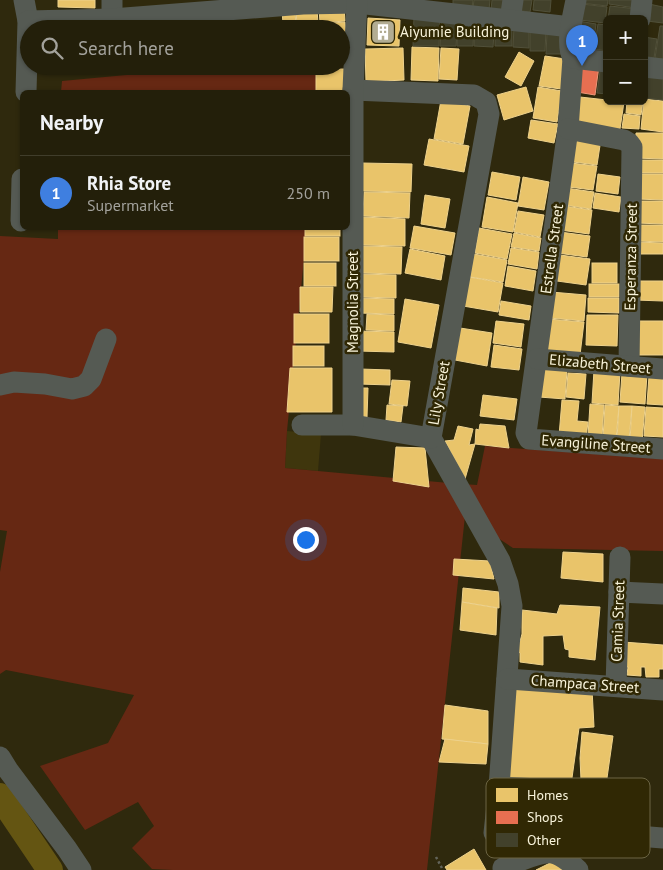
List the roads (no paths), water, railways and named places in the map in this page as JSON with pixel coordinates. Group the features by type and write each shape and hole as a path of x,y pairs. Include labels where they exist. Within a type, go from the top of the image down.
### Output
{"street":[{"path":"24,0 28,20"},
{"name":"Estrella Street","path":"529,439 526,433 568,130 573,58 570,53 570,47 576,0"},
{"path":"640,15 642,0"},
{"path":"36,20 112,10 357,2 512,10 572,27"},
{"name":"Magnolia Street","path":"353,425 353,90 357,2"},
{"path":"573,58 603,62"},
{"path":"648,67 663,69"},
{"path":"26,75 26,90"},
{"name":"Lily Street","path":"353,90 474,95 486,102 490,114 431,438 500,561 508,584 512,606 500,778"},
{"name":"Esperanza Street","path":"568,130 624,140 632,147 629,366"},
{"path":"0,385 14,382 45,384 72,389 84,386 91,379 106,339"},
{"name":"Elizabeth Street","path":"537,359 663,369"},
{"path":"302,425 353,425 431,438"},
{"name":"Evangiline Street","path":"529,439 663,450"},
{"name":"Camia Street","path":"616,686 620,557"},
{"path":"619,592 663,594"},
{"name":"Champaca Street","path":"507,679 663,690"},
{"path":"0,757 81,870"},
{"path":"650,837 663,838"},
{"path":"502,864 526,858"},
{"path":"563,858 578,870"}],"waterway":[{"path":"0,796 50,870"}],"place":[{"name":"Aiyumie Building","path":"383,32"},
{"name":"Rhia Store","path":"582,66"}]}
